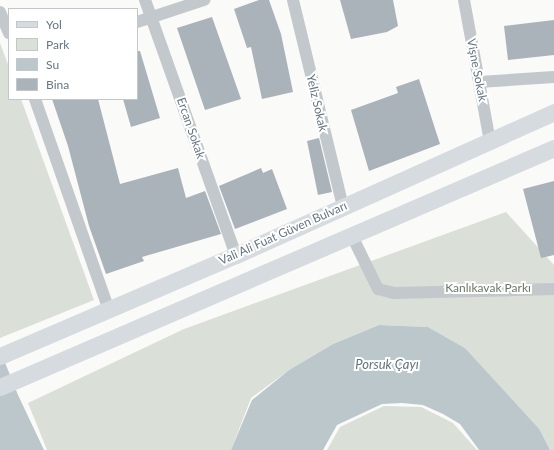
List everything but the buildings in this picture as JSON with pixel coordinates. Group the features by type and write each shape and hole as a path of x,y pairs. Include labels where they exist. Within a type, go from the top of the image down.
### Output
{"main road":[{"name":"Vali Ali Fuat Güven Bulvarı","path":"5,354 108,308 236,255 554,112"},
{"path":"0,387 554,148"}],"street":[{"name":"Ercan Sokak","path":"145,0 153,16 236,255"},
{"path":"138,22 204,0"},
{"name":"Yeliz Sokak","path":"293,0 343,206"},
{"name":"Vişne Sokak","path":"464,0 490,141"},
{"path":"0,12 8,31"},
{"path":"479,82 554,77"},
{"path":"36,100 108,308"},
{"path":"352,236 378,289 394,293 554,289"}],"green space":[{"path":"0,43 8,64 8,100 21,100 94,300 0,338"},
{"name":"Kanlıkavak Parkı","path":"506,212 554,265 554,450 550,450 538,429 465,348 428,327 379,325 333,344 289,370 251,398 231,450 47,450 28,403 184,329"},
{"path":"384,406 421,407 453,423 477,450 327,450 340,427"}],"water":[{"name":"Porsuk Çayı","path":"379,325 428,327 465,348 539,429 550,450 479,450 460,424 423,405 402,403 382,404 337,425 323,450 231,450 252,400 289,370 333,344"},
{"path":"0,350 18,395 44,450 0,450"}]}
